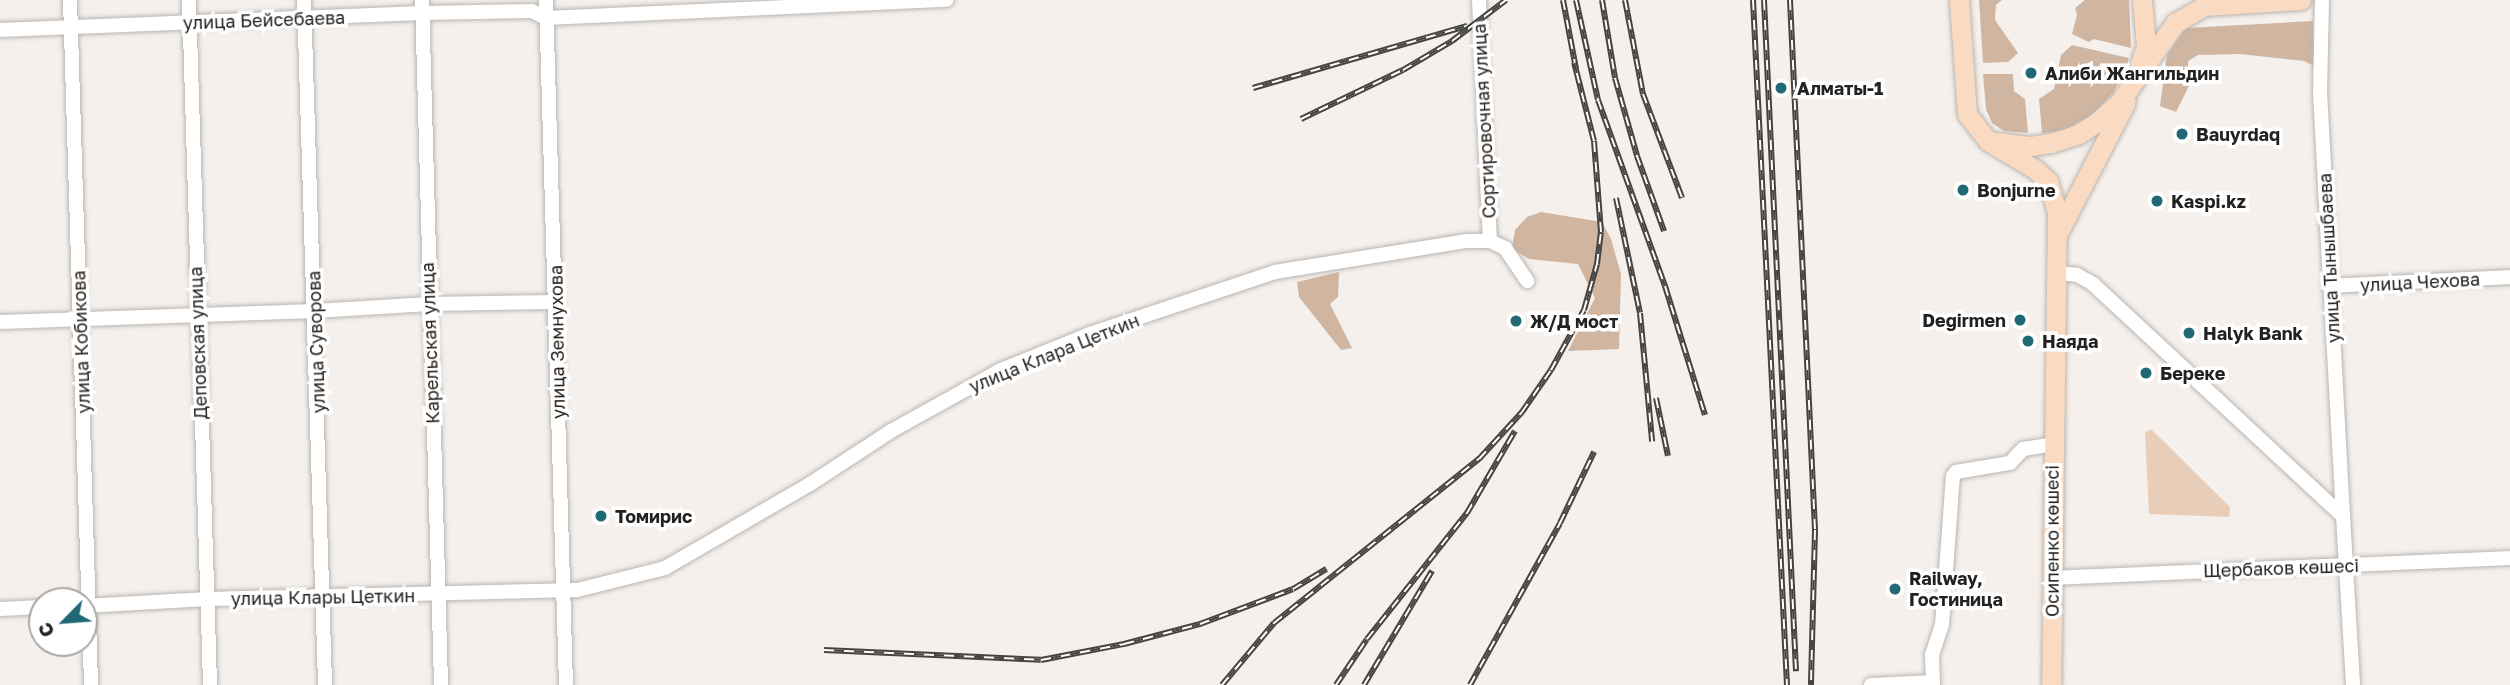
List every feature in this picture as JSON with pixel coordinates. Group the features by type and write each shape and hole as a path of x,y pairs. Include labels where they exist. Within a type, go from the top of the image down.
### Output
{"main road":[{"path":"1958,0 1964,100 1974,126 1988,141 2031,146 2065,139 2098,121 2119,103 2175,23 2199,3 2301,0"},
{"path":"2058,235 2135,80 2146,46 2142,0"},
{"name":"Осипенко көшесі","path":"1988,141 2036,170 2048,181 2055,200 2058,235 2053,397 2051,685"}],"street":[{"name":"улица Кобикова","path":"70,0 81,318 86,587"},
{"name":"Деповская улица","path":"189,0 210,685"},
{"name":"улица Суворова","path":"304,0 325,685"},
{"name":"улица Земнухова","path":"546,0 566,685"},
{"name":"улица Бейсебаева","path":"0,30 305,19 422,6 532,11 546,18 751,4 947,0"},
{"name":"Сортировочная улица","path":"1479,0 1490,241"},
{"name":"улица Тынышбаева","path":"2322,0 2320,92 2345,565"},
{"name":"Карельская улица","path":"422,6 441,685"},
{"name":"улица Клара Цеткин","path":"563,592 665,568 810,484 962,390 1001,370 1090,334 1275,272 1466,241 1490,241"},
{"path":"1490,241 1505,248 1527,281"},
{"path":"2056,273 2077,275 2093,284 2343,516"},
{"name":"улица Чехова","path":"2329,286 2510,277"},
{"path":"0,322 315,311 429,304 556,302"},
{"path":"1871,685 1933,683 1932,656 1942,625 1944,570 1954,474 2010,463 2022,449 2053,444"},
{"name":"Щербаков көшесі","path":"2052,578 2510,558"},
{"path":"2345,565 2353,685"},
{"name":"улица Клары Цеткин","path":"98,605 208,599 540,589 563,592"},
{"path":"0,609 28,608"},
{"name":"улица Кобикова","path":"89,657 91,685"}],"shaded area":[{"path":"1979,0 2002,0 1996,5 1995,20 2018,53 2008,62 1983,63"},
{"path":"2085,0 2129,0 2131,48 2094,39 2089,42 2072,34 2077,15 2075,8"},
{"path":"2313,21 2314,66 2304,61 2240,54 2198,55 2188,61 2189,86 2176,112 2160,106 2167,55 2186,28"},
{"path":"2072,45 2129,58 2126,68 2113,93 2093,114 2063,131 2042,133 2039,99 2054,89 2061,55"},
{"path":"1983,74 2013,74 2014,91 2025,99 2028,133 2004,131 1992,123 1986,109"},
{"path":"1541,212 1602,222 1611,239 1621,274 1619,349 1568,351 1595,298 1578,264 1529,259 1512,249 1515,230 1527,217"},
{"path":"1339,272 1338,297 1330,304 1352,348 1341,350 1299,297 1297,282"},
{"path":"2151,429 2230,507 2229,517 2149,514 2145,433"}],"railway":[{"path":"1301,119 1403,70 1452,41 1506,0"},
{"path":"1563,0 1576,69"},
{"path":"1576,0 1598,100 1665,286 1705,415"},
{"path":"1602,0 1615,78 1637,156 1664,231"},
{"path":"1625,0 1643,94 1682,198"},
{"path":"1753,0 1787,685"},
{"path":"1764,0 1796,671"},
{"path":"1790,0 1815,530 1811,685"},
{"path":"1253,88 1467,26"},
{"path":"1222,685 1274,623 1479,459 1522,412 1551,370 1584,310 1597,264 1601,232 1594,141 1574,62"},
{"path":"1616,198 1640,313 1652,441"},
{"path":"1656,398 1668,456"},
{"path":"1336,685 1367,639 1467,513 1515,431"},
{"path":"1470,685 1560,523 1594,452"},
{"path":"824,650 1041,660 1124,644 1200,624 1293,589 1326,569"},
{"path":"1364,685 1432,571"}],"place":[{"name":"Алиби Жангильдин","path":"2031,73"},
{"name":"Алматы-1","path":"1781,88"},
{"name":"Bauyrdaq","path":"2182,134"},
{"name":"Bonjurne","path":"1963,190"},
{"name":"Kaspi.kz","path":"2157,201"},
{"name":"Degirmen","path":"2020,320"},
{"name":"Ж/Д мост","path":"1516,321"},
{"name":"Halyk Bank","path":"2189,333"},
{"name":"Наяда","path":"2028,341"},
{"name":"Береке","path":"2146,373"},
{"name":"Томирис","path":"601,516"},
{"name":"Railway, Гостиница","path":"1895,589"}]}
